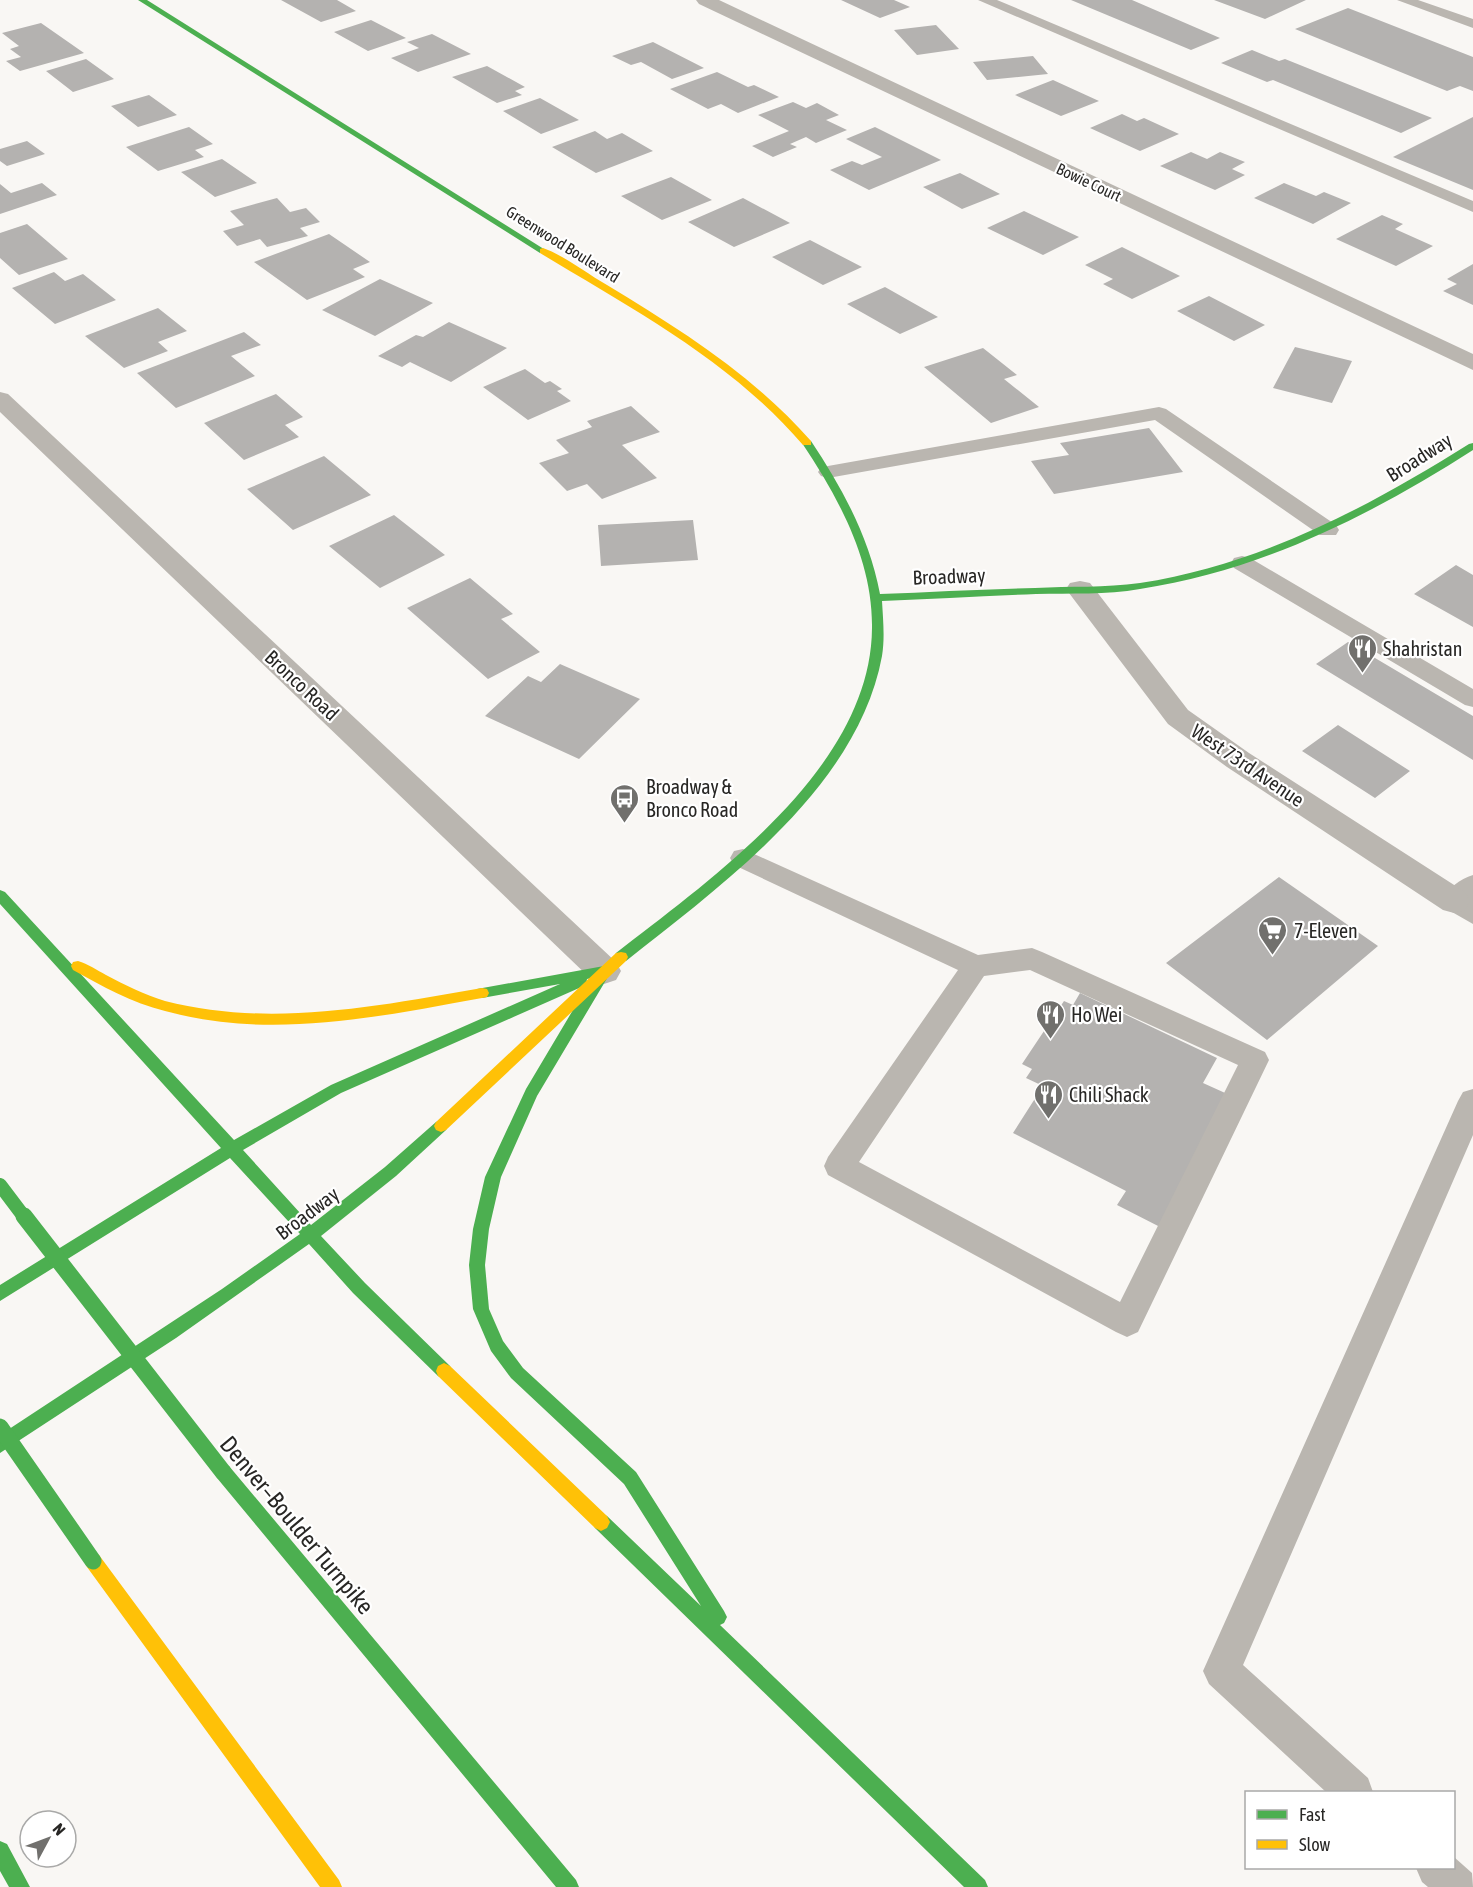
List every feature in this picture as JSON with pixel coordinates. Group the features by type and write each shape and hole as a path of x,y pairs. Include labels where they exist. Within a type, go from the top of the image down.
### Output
{"main road":[{"name":"Greenwood Boulevard","path":"142,0 727,367 789,420 839,489 862,543 876,598"},
{"name":"Broadway","path":"0,1445 310,1237 383,1179 604,971 692,902 743,858 782,819 811,784 849,725 870,679 879,632 876,598 1080,590 1139,586 1191,577 1242,563 1354,518 1423,480 1473,446"},
{"path":"0,895 230,1150 381,1310 978,1887"},
{"path":"43,942 107,984 153,1003 220,1016 265,1019 314,1018 377,1011 604,971"},
{"name":"Broadway","path":"0,1294 230,1150 336,1089 604,971"},
{"path":"604,971 531,1093 493,1177 481,1229 477,1265 481,1310 497,1346 517,1373 630,1478 746,1661"},
{"name":"Denver–Boulder Turnpike","path":"0,1185 223,1472 569,1887"},
{"path":"0,1427 93,1561 332,1887"},
{"path":"0,1851 20,1887"}],"street":[{"name":"Bowie Court","path":"705,0 1473,363"},
{"name":"Bronco Road","path":"0,399 604,971"},
{"name":"West 73rd Avenue","path":"1080,590 1178,717 1238,760 1467,900"}],"lane":[{"path":"985,0 1473,207"},
{"path":"1404,0 1473,24"},
{"path":"828,472 1160,413 1328,530"},
{"path":"1242,563 1473,699"},
{"path":"743,858 976,966 1032,959 1255,1060 1126,1322 840,1166 976,966"},
{"path":"1353,1791 1222,1671 1472,1104"},
{"path":"1437,1869 1458,1887"}],"building":[{"path":"281,0 337,0 356,11 321,22"},
{"path":"841,0 894,0 910,7 880,18"},
{"path":"1071,0 1132,0 1220,38 1191,50"},
{"path":"1214,0 1306,0 1265,19"},
{"path":"1348,8 1473,57 1473,91 1460,86 1447,91 1295,29"},
{"path":"371,20 406,38 368,51 334,32"},
{"path":"41,23 84,53 20,71 6,61 21,57 10,49 19,46 2,33"},
{"path":"936,25 959,49 917,55 894,30"},
{"path":"432,34 471,54 418,72 391,58 419,48 407,42"},
{"path":"653,42 704,68 672,79 641,62 631,65 612,56"},
{"path":"1252,50 1279,61 1285,59 1432,118 1401,133 1273,80 1267,82 1221,63"},
{"path":"1033,56 1048,74 987,80 973,62"},
{"path":"86,59 114,79 73,92 46,71"},
{"path":"487,66 525,87 515,91 522,95 497,103 452,77"},
{"path":"717,72 748,87 754,85 779,97 738,113 721,104 708,109 670,89"},
{"path":"1053,80 1099,101 1061,116 1015,95"},
{"path":"149,95 177,115 138,127 111,106"},
{"path":"540,98 579,120 541,134 503,111"},
{"path":"793,102 806,108 817,103 839,115 826,120 847,130 816,143 806,137 790,144 797,147 773,157 752,146 789,131 758,115"},
{"path":"1122,114 1137,121 1144,118 1179,134 1140,151 1090,128"},
{"path":"1473,117 1473,190 1393,157"},
{"path":"189,127 213,144 195,150 204,157 158,171 126,147"},
{"path":"875,127 941,160 869,190 830,170 852,161 862,165 882,157 846,139"},
{"path":"595,131 607,139 622,133 653,151 596,173 552,147"},
{"path":"27,141 45,154 7,166 0,161 0,149"},
{"path":"1191,152 1207,159 1220,152 1245,162 1232,169 1245,175 1215,190 1160,166"},
{"path":"222,159 257,183 215,197 181,172"},
{"path":"960,173 1000,194 962,209 923,187"},
{"path":"671,177 712,200 662,220 621,196"},
{"path":"42,183 57,195 0,214 0,184 11,193"},
{"path":"1284,183 1316,196 1324,192 1351,203 1313,224 1254,198"},
{"path":"277,198 290,212 306,208 320,222 300,228 308,236 267,247 260,239 237,246 223,231 244,225 230,211"},
{"path":"743,198 790,223 734,247 688,222"},
{"path":"1024,211 1079,237 1043,255 987,228"},
{"path":"1382,215 1403,224 1395,229 1433,246 1396,266 1336,239"},
{"path":"27,224 68,259 19,275 0,258 0,233"},
{"path":"329,234 370,262 353,269 365,277 307,300 254,262"},
{"path":"810,240 862,267 823,285 772,257"},
{"path":"1122,247 1180,276 1132,299 1103,284 1113,279 1085,265"},
{"path":"1473,264 1473,305 1443,291 1457,284 1447,279"},
{"path":"54,272 65,281 83,274 116,300 55,324 12,288"},
{"path":"380,279 433,303 375,336 322,310"},
{"path":"885,287 938,317 900,334 847,304"},
{"path":"1209,296 1265,325 1234,341 1177,311"},
{"path":"158,308 187,331 158,342 168,351 124,368 85,336"},
{"path":"449,322 507,348 451,382 410,362 402,367 378,356 416,335 423,337"},
{"path":"244,332 261,345 231,356 255,376 176,408 137,373"},
{"path":"1295,347 1352,361 1332,403 1273,388"},
{"path":"983,348 1017,375 1004,379 1039,407 991,423 924,367"},
{"path":"525,369 545,383 550,381 562,389 557,391 571,401 528,420 483,387"},
{"path":"276,394 303,417 285,425 299,437 244,460 204,423"},
{"path":"631,406 660,432 622,445 657,478 602,499 587,484 567,491 539,463 569,453 556,440 592,427 587,421"},
{"path":"1149,428 1183,472 1054,494 1031,461 1069,455 1060,443"},
{"path":"324,456 371,495 293,530 247,489"},
{"path":"394,515 445,555 380,588 329,546"},
{"path":"693,520 698,560 601,566 598,525"},
{"path":"1456,565 1473,575 1473,627 1414,594"},
{"path":"470,578 513,614 501,619 540,652 488,679 407,608"},
{"path":"1348,642 1473,716 1473,760 1316,664"},
{"path":"560,664 640,699 579,759 485,716 528,676 541,682"},
{"path":"1338,725 1410,771 1375,798 1302,751"},
{"name":"7-Eleven","path":"1279,877 1378,946 1267,1040 1166,963"},
{"path":"1080,993 1217,1058 1203,1083 1234,1097 1162,1228 1117,1205 1126,1191 1013,1133 1043,1086 1026,1078 1032,1069 1022,1064 1064,1001 1073,1005"}],"traffic: fast":[{"path":"142,0 543,251"},
{"path":"621,957 714,885 765,838 790,811 836,752 868,688 876,655 878,627 876,599 870,571 850,516 837,490 807,443"},
{"path":"876,598 1114,589 1185,578 1229,566 1314,534 1395,494 1473,446"},
{"path":"0,895 359,1288 444,1371"},
{"path":"482,993 604,971"},
{"path":"604,971 531,1093 493,1177 481,1229 477,1265 481,1309 497,1346 517,1373 630,1478 718,1617"},
{"path":"0,1294 230,1150 336,1089 581,981"},
{"path":"0,1445 171,1333 283,1255 338,1214 441,1126"},
{"path":"0,1185 223,1472"},
{"path":"0,1427 93,1561"},
{"path":"223,1472 569,1887"},
{"path":"601,1522 978,1887"},
{"path":"0,1851 20,1887"}],"traffic: slow":[{"path":"543,251 648,314 720,362 753,387 782,414 807,443"},
{"path":"441,1126 621,957"},
{"path":"78,966 120,989 165,1006 204,1015 244,1019 324,1017 364,1013 482,993"},
{"path":"444,1371 601,1522"},
{"path":"93,1561 332,1887"}],"place":[{"name":"Shahristan","path":"1362,674"},
{"name":"Broadway & Bronco Road","path":"625,824"},
{"name":"7-Eleven","path":"1273,956"},
{"name":"Ho Wei","path":"1050,1040"},
{"name":"Chili Shack","path":"1048,1120"}]}
